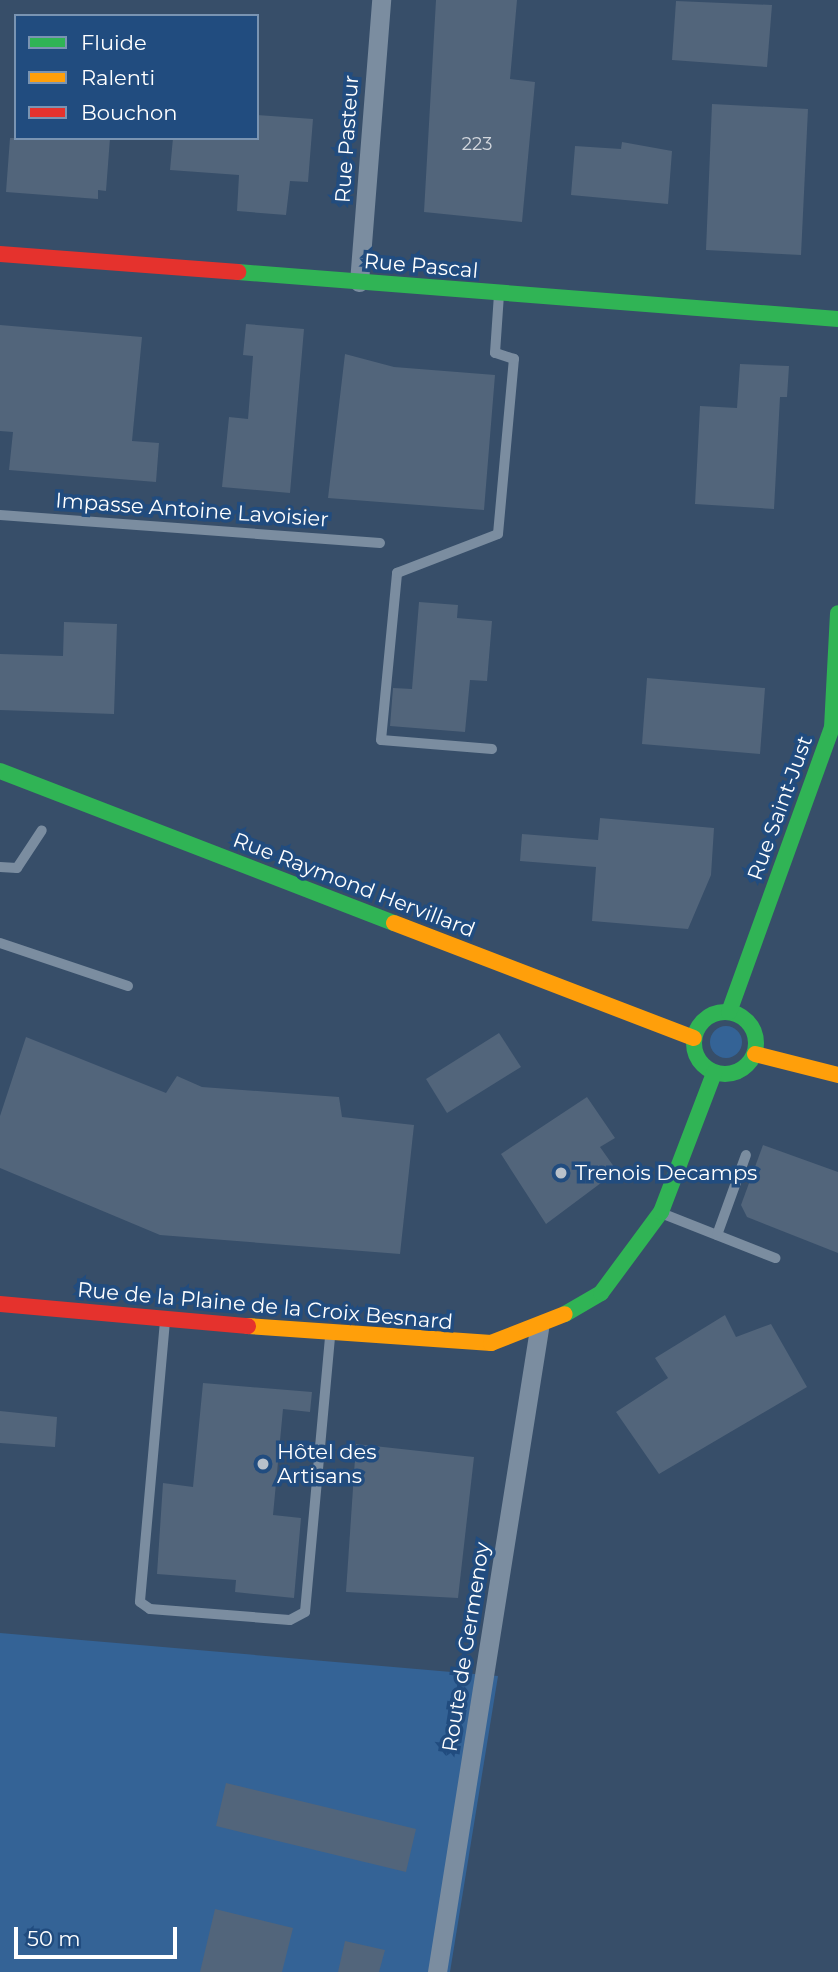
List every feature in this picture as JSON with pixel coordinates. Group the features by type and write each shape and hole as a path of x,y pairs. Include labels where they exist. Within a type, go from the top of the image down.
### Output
{"street":[{"name":"Rue Pasteur","path":"359,282 380,0"},
{"name":"Rue Pascal","path":"0,254 838,318"},
{"name":"Rue Saint-Just","path":"730,1012 835,729 838,613"},
{"name":"Rue Raymond Hervillard","path":"0,771 694,1038"},
{"path":"730,1012 752,1027 755,1054 742,1070 713,1073 697,1058 694,1038 703,1021 730,1012"},
{"path":"755,1054 838,1075"},
{"name":"Rue de la Plaine de la Croix Besnard","path":"0,1304 441,1345 491,1343 539,1329 601,1293 661,1212 713,1073"},
{"name":"Route de Germenoy","path":"437,1972 539,1329"}],"lane":[{"path":"492,749 381,740 397,573 498,534 514,359 495,353 499,294"},
{"name":"Impasse Antoine Lavoisier","path":"0,515 380,543"},
{"path":"0,867 17,868 42,831"},
{"path":"0,943 128,986"},
{"path":"717,1235 746,1155"},
{"path":"661,1212 775,1258"},
{"path":"165,1320 140,1602 150,1609 290,1620 305,1612 330,1335"}],"shaded area":[{"path":"726,1026 737,1031 742,1042 737,1053 726,1058 715,1053 710,1042 715,1031"},
{"path":"0,1633 498,1676 450,1972 0,1972"}],"building":[{"path":"436,0 517,0 510,79 535,82 522,222 424,212"},
{"path":"676,1 772,5 767,67 672,60"},
{"path":"712,104 808,109 801,255 706,250"},
{"path":"259,115 313,119 308,182 290,181 286,215 237,211 239,175 170,170 173,140 259,140"},
{"path":"10,138 110,140 106,191 98,190 98,199 6,192"},
{"path":"622,142 672,151 668,204 571,195 575,146 621,149"},
{"path":"246,324 304,329 290,493 222,487 229,417 248,419 253,356 243,355"},
{"path":"0,325 142,337 132,441 159,443 156,482 9,470 13,432 0,431"},
{"path":"345,354 394,367 495,375 484,510 328,498"},
{"path":"740,364 789,366 787,397 780,397 774,509 695,504 700,406 737,408"},
{"path":"419,602 458,605 457,618 492,621 487,681 470,680 465,732 390,726 393,688 412,689"},
{"path":"64,622 117,624 114,714 0,710 0,654 63,656"},
{"path":"647,678 765,688 760,754 642,744"},
{"path":"600,818 714,828 711,875 688,929 592,921 596,867 520,861 522,834 598,840"},
{"path":"499,1033 521,1067 447,1113 426,1079"},
{"path":"26,1037 166,1093 177,1076 202,1087 339,1097 342,1117 414,1125 400,1254 160,1235 0,1168 0,1116"},
{"path":"587,1097 615,1138 600,1147 617,1171 546,1224 501,1154"},
{"path":"763,1145 838,1172 838,1253 747,1217 741,1205"},
{"path":"725,1315 736,1337 771,1324 807,1387 659,1474 616,1412 668,1378 655,1358"},
{"path":"203,1383 312,1392 310,1412 283,1409 273,1515 301,1518 294,1598 235,1592 236,1580 157,1574 163,1483 193,1487"},
{"path":"0,1411 57,1417 55,1447 0,1443"},
{"path":"356,1444 474,1457 458,1598 346,1592"},
{"path":"226,1783 416,1829 406,1872 216,1826"},
{"path":"215,1909 293,1928 282,1972 200,1972"},
{"path":"345,1941 385,1950 379,1972 338,1972"}],"traffic: fast":[{"path":"238,272 838,319"},
{"path":"729,1012 832,728 838,613"},
{"path":"0,771 394,923"},
{"path":"719,1012 731,1012 747,1021 754,1031 756,1043 754,1055 747,1065 731,1074 719,1074 708,1069 699,1060 694,1049 694,1037 699,1026 708,1017 719,1012"},
{"path":"565,1314 601,1293 661,1212 714,1073"}],"traffic: slow":[{"path":"394,923 694,1038"},
{"path":"755,1054 838,1075"},
{"path":"248,1326 491,1343 565,1314"}],"traffic: jam":[{"path":"0,254 238,272"},
{"path":"0,1304 248,1326"}],"place":[{"name":"Trenois Decamps","path":"561,1173"},
{"name":"Hôtel des Artisans","path":"263,1464"}]}
